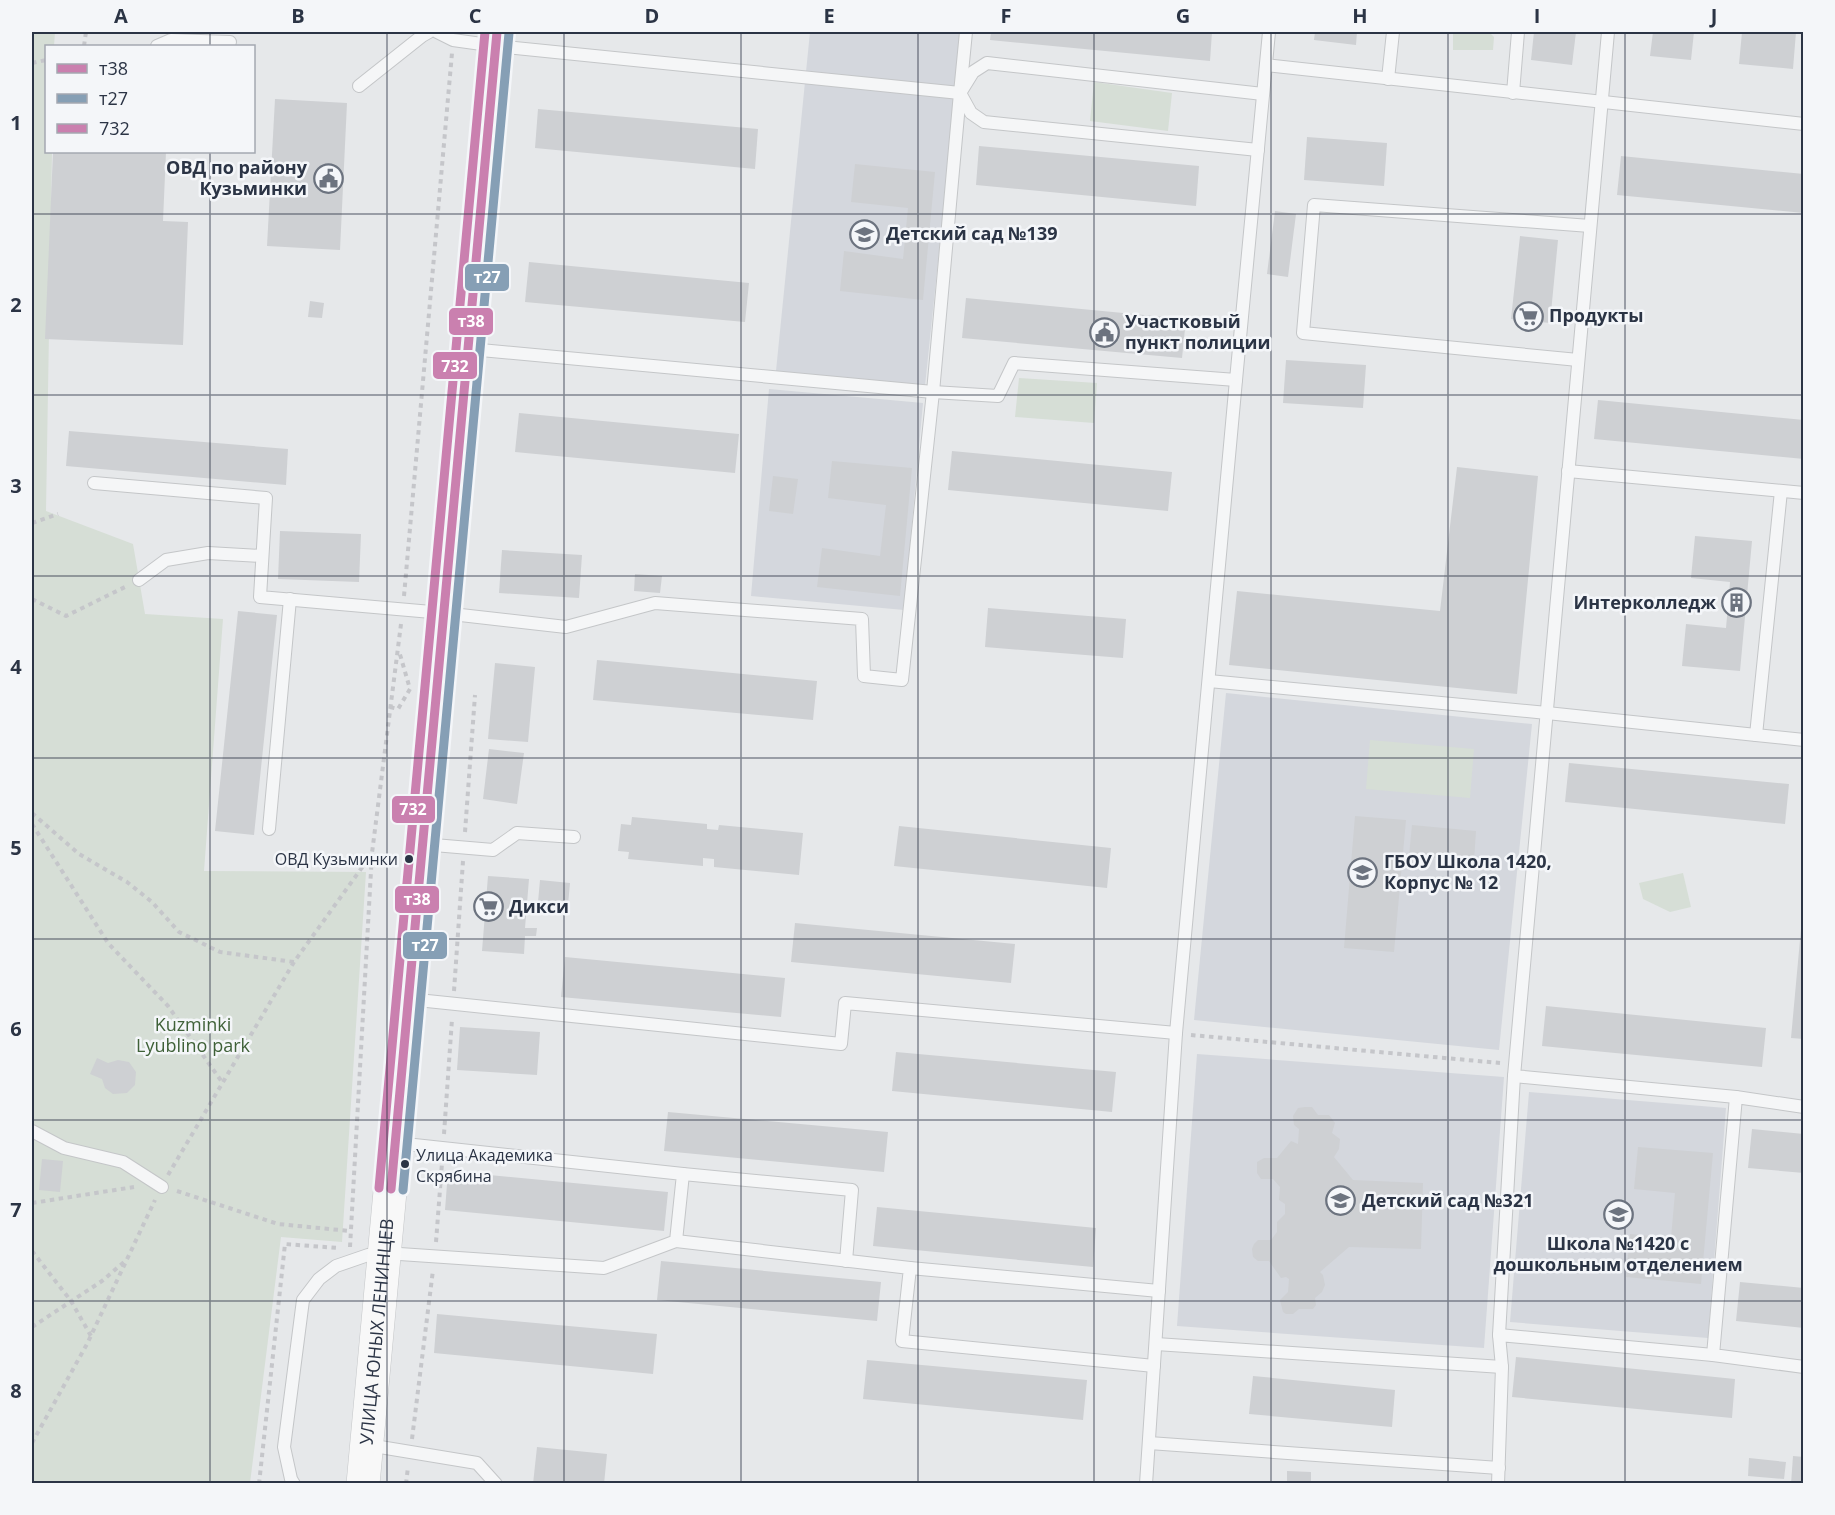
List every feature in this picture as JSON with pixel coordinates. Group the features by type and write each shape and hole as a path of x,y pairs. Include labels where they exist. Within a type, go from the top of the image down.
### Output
{"main road":[{"name":"УЛИЦА ЮНЫХ ЛЕНИНЦЕВ","path":"363,1484 496,39"}],"lane":[{"path":"359,86 429,32"},
{"path":"437,32 453,40 496,39 960,93"},
{"path":"94,483 266,498 260,597 444,613 566,627 655,603 862,619 864,676 902,680 933,392 966,32"},
{"path":"1146,1484 1176,1033 1269,32"},
{"path":"1388,79 1393,32"},
{"path":"1513,93 1518,32"},
{"path":"1498,1484 1502,1367 1498,1335 1515,1070 1608,32"},
{"path":"159,45 171,40 230,40"},
{"path":"960,93 973,72 987,63 1263,94"},
{"path":"1266,65 1803,124"},
{"path":"960,93 971,113 984,122 1258,150"},
{"path":"1578,360 1303,333 1314,205 1590,226"},
{"path":"469,349 998,396 1014,363 1236,380"},
{"path":"1568,471 1803,493"},
{"path":"1756,735 1781,490"},
{"path":"139,580 166,560 208,553 262,556"},
{"path":"269,829 290,599"},
{"path":"1209,681 1803,740"},
{"path":"421,844 493,850 517,833 574,837"},
{"path":"407,999 841,1044 845,1003 1176,1033"},
{"path":"1515,1070 1803,1107"},
{"path":"1713,1355 1736,1097"},
{"path":"32,1131 64,1148 123,1162 162,1186"},
{"path":"395,1143 852,1190 846,1261"},
{"path":"676,1241 683,1174"},
{"path":"294,1484 284,1447 303,1300 319,1279 336,1266 368,1255 385,1253 604,1268 676,1241 910,1268 1159,1291"},
{"path":"910,1268 902,1341 1154,1366"},
{"path":"1498,1335 1713,1355 1803,1367"},
{"path":"1156,1344 1502,1367"},
{"path":"1149,1443 1499,1468"},
{"path":"367,1445 477,1463 496,1484"}],"path":[{"path":"350,1249 372,853 402,609 453,40"},
{"path":"32,523 58,514"},
{"path":"32,599 66,616 139,580"},
{"path":"390,707 398,709 410,689 398,647"},
{"path":"406,1484 434,1256 475,695"},
{"path":"32,813 79,854 127,882 152,902 178,932 220,952 294,962"},
{"path":"32,824 108,943 168,1006 222,1082"},
{"path":"32,1443 91,1336 162,1186 294,962 372,853"},
{"path":"1176,1033 1515,1070"},
{"path":"32,1203 132,1187 162,1186 278,1224 350,1231"},
{"path":"32,1251 71,1301 91,1336"},
{"path":"32,1327 102,1281 127,1260"}],"shaded area":[{"path":"810,32 961,32 955,88 806,72"},
{"name":"Детский сад №139","path":"805,82 955,98 925,386 776,371"},
{"path":"769,389 923,403 904,610 751,596"},
{"name":"ГБОУ Школа 1420, Корпус № 12","path":"1226,693 1532,724 1499,1050 1194,1020"},
{"name":"Детский сад №321","path":"1197,1054 1504,1077 1484,1348 1177,1326"},
{"name":"Школа №1420 с дошкольным отделением","path":"1529,1092 1726,1108 1708,1338 1510,1322"}],"green space":[{"name":"Kuzminki Lyublino park","path":"32,32 55,32 54,45 45,45 45,153 52,153 46,511 133,544 145,614 223,619 204,871 366,872 342,1242 281,1237 250,1483 32,1483"},
{"path":"1453,32 1489,32 1494,37 1493,50 1453,50"},
{"path":"1094,82 1172,93 1168,131 1090,121"},
{"path":"1019,378 1097,383 1094,423 1015,417"},
{"path":"1370,740 1474,749 1470,798 1366,789"},
{"path":"1683,873 1691,907 1670,912 1643,899 1639,883"}],"building":[{"path":"991,32 1212,32 1210,61 990,40"},
{"path":"1315,32 1357,32 1356,45 1314,40"},
{"path":"1534,32 1576,32 1572,65 1531,60"},
{"path":"1653,32 1694,32 1691,60 1650,56"},
{"path":"1742,32 1796,32 1793,69 1739,64"},
{"path":"275,99 347,103 340,250 267,246"},
{"path":"538,109 758,129 755,169 535,148"},
{"path":"1307,137 1387,143 1384,186 1304,180"},
{"path":"979,146 1199,166 1196,206 976,185"},
{"path":"53,153 166,153 163,221 188,222 183,345 45,339"},
{"path":"1621,156 1804,174 1804,213 1617,195"},
{"path":"855,164 935,172 923,300 840,291 844,251 903,259 908,208 851,202"},
{"path":"1275,211 1296,214 1288,277 1267,274"},
{"path":"1520,236 1558,240 1550,323 1511,319"},
{"path":"529,262 749,283 745,322 525,302"},
{"path":"966,298 1186,319 1182,358 962,338"},
{"path":"310,301 324,303 322,318 308,317"},
{"path":"1286,360 1366,365 1363,408 1283,403"},
{"path":"1598,400 1804,420 1804,459 1594,439"},
{"path":"519,413 739,434 735,473 515,452"},
{"path":"69,431 288,449 286,485 66,466"},
{"path":"952,451 1172,472 1168,511 948,490"},
{"path":"832,461 912,468 900,596 817,587 822,548 880,556 886,505 828,498"},
{"path":"1457,467 1538,476 1517,694 1229,665 1237,591 1440,611"},
{"path":"773,476 798,479 793,514 769,511"},
{"path":"280,531 361,534 359,582 278,579"},
{"name":"Интерколледж","path":"1695,536 1752,541 1740,671 1682,666 1686,624 1726,628 1730,582 1691,578"},
{"path":"502,550 582,555 579,598 499,593"},
{"path":"635,574 662,576 660,593 634,591"},
{"path":"988,608 1126,619 1123,658 985,647"},
{"path":"238,611 277,615 254,835 215,831"},
{"path":"597,660 817,681 813,720 593,700"},
{"path":"495,663 535,667 528,742 488,739"},
{"path":"489,749 524,753 517,804 483,799"},
{"path":"1569,763 1789,784 1785,824 1565,802"},
{"path":"1355,816 1406,820 1394,952 1344,948"},
{"path":"632,817 707,824 707,829 718,830 719,825 803,833 799,875 714,867 714,859 703,858 703,866 628,859 629,852 618,851 621,824 631,825"},
{"path":"1412,825 1476,831 1474,861 1409,856"},
{"path":"899,826 1111,848 1107,888 894,866"},
{"path":"488,876 529,879 525,928 537,928 536,936 525,936 524,954 482,951"},
{"path":"540,880 570,883 568,905 538,902"},
{"path":"1802,918 1804,918 1804,1039 1791,1038"},
{"path":"795,923 1015,944 1011,983 791,962"},
{"path":"565,957 785,978 781,1017 561,997"},
{"path":"1546,1006 1766,1028 1762,1067 1542,1046"},
{"path":"460,1027 540,1032 537,1075 457,1070"},
{"path":"896,1052 1116,1072 1112,1112 892,1091"},
{"path":"97,1058 108,1063 118,1060 129,1062 136,1072 135,1085 127,1093 113,1094 105,1088 102,1079 90,1074"},
{"path":"1312,1107 1318,1115 1329,1115 1335,1123 1332,1133 1340,1139 1339,1149 1334,1157 1353,1180 1423,1183 1421,1249 1349,1247 1320,1272 1325,1285 1322,1292 1315,1298 1316,1305 1313,1309 1299,1309 1293,1314 1286,1314 1283,1312 1280,1300 1288,1292 1289,1279 1281,1278 1269,1261 1258,1261 1253,1257 1254,1244 1258,1240 1271,1240 1277,1232 1277,1222 1285,1214 1285,1204 1279,1200 1280,1187 1273,1179 1261,1179 1257,1173 1257,1162 1264,1158 1277,1158 1291,1141 1298,1144 1299,1129 1294,1125 1293,1116 1298,1108"},
{"path":"668,1112 888,1132 884,1172 664,1151"},
{"path":"1752,1129 1804,1134 1804,1173 1748,1168"},
{"path":"1638,1147 1713,1153 1701,1284 1626,1277 1630,1234 1671,1238 1675,1193 1634,1189"},
{"path":"42,1159 63,1161 60,1192 39,1190"},
{"path":"448,1171 668,1192 664,1231 445,1210"},
{"path":"877,1207 1096,1228 1093,1267 873,1246"},
{"path":"661,1261 881,1282 877,1321 657,1300"},
{"path":"1740,1282 1804,1288 1804,1328 1736,1321"},
{"path":"437,1314 657,1334 653,1374 434,1353"},
{"path":"1516,1357 1735,1379 1732,1418 1512,1397"},
{"path":"867,1360 1087,1380 1083,1420 863,1399"},
{"path":"1253,1376 1395,1390 1392,1427 1249,1414"},
{"path":"537,1447 607,1454 604,1484 533,1484"},
{"path":"1793,1456 1804,1457 1804,1484 1791,1484"},
{"path":"1749,1458 1786,1462 1784,1479 1748,1476"},
{"path":"1287,1471 1311,1472 1311,1484 1287,1484"}],"transit line":[{"name":"732","path":"379,1188 485,32"},
{"name":"т38","path":"391,1189 497,32"},
{"name":"т27","path":"403,1190 509,33"}],"place":[{"name":"ОВД по району Кузьминки","path":"328,178"},
{"name":"Детский сад №139","path":"865,234"},
{"name":"Продукты","path":"1528,316"},
{"name":"Участковый пункт полиции","path":"1104,332"},
{"name":"Интерколледж","path":"1737,603"},
{"name":"ОВД Кузьминки","path":"409,859"},
{"name":"ГБОУ Школа 1420, Корпус № 12","path":"1363,872"},
{"name":"Дикси","path":"488,907"},
{"name":"Улица Академика Скрябина","path":"405,1164"},
{"name":"Детский сад №321","path":"1341,1201"},
{"name":"Школа №1420 с дошкольным отделением","path":"1618,1215"}]}
